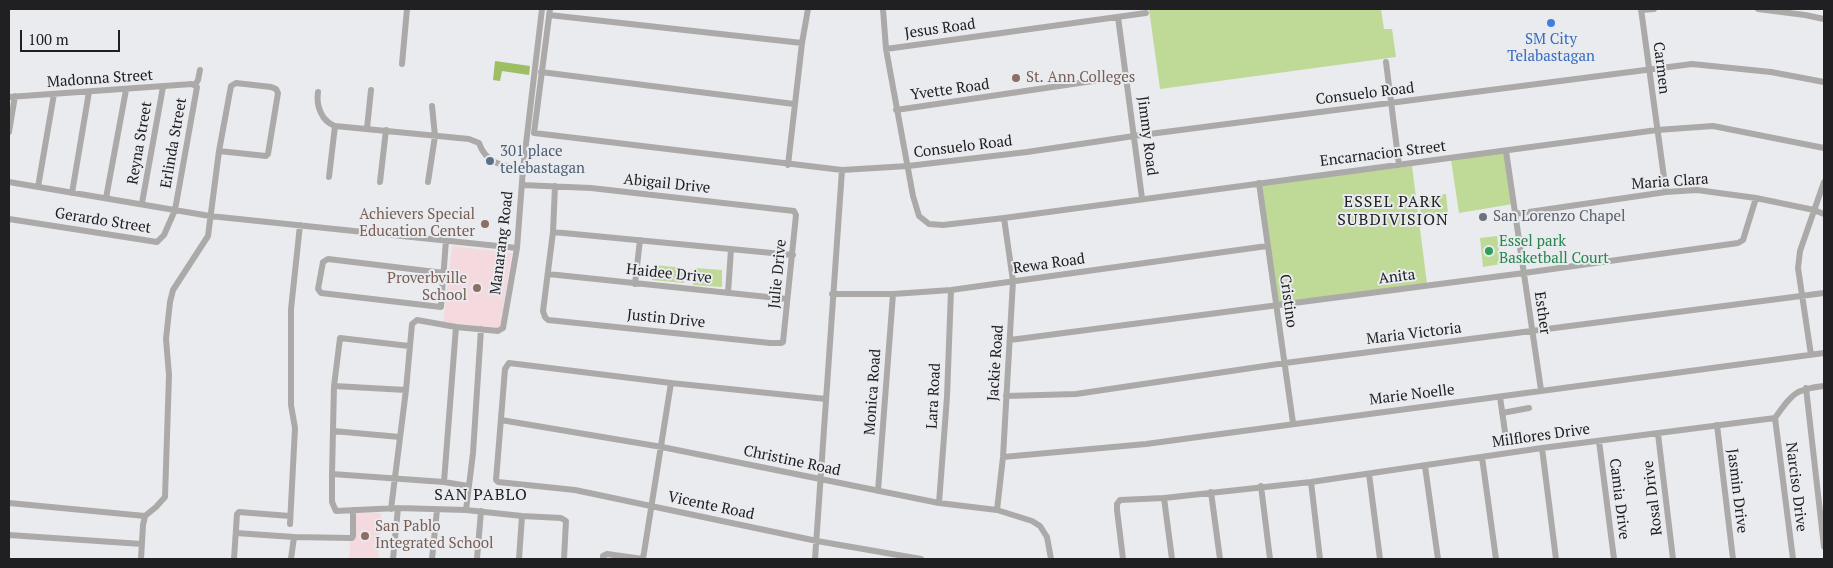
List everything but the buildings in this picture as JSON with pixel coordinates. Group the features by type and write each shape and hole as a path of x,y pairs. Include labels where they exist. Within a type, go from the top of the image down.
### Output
{"street":[{"path":"402,64 407,9"},
{"name":"Manarang Road","path":"481,329 502,330 517,248 523,169 542,9"},
{"path":"788,165 794,104 808,9"},
{"path":"883,9 886,49 908,166"},
{"path":"1641,10 1654,9"},
{"path":"1758,9 1824,19"},
{"name":"Carmen","path":"1641,10 1666,192"},
{"path":"794,104 541,72 550,12 802,43"},
{"name":"Jesus Road","path":"886,49 1146,14"},
{"name":"Jimmy Road","path":"1118,17 1142,198"},
{"path":"1386,62 1399,165"},
{"name":"Consuelo Road","path":"541,72 534,132 788,165 842,170 908,166 1027,152 1134,136 1692,64 1771,72 1824,82"},
{"name":"Erlinda Street","path":"175,210 197,87 193,85 198,80 200,70"},
{"name":"Yvette Road","path":"896,110 1126,76"},
{"path":"141,559 146,516 162,502 166,494 169,375 166,339 170,302 173,290 208,236 219,152 231,86 236,83 276,89 278,92 269,153 267,155 219,152"},
{"name":"Madonna Street","path":"12,96 193,85"},
{"name":"Reyna Street","path":"142,203 163,87"},
{"path":"106,198 126,90"},
{"path":"367,128 371,90"},
{"path":"72,193 89,92"},
{"path":"318,92 318,104 322,116 329,124 477,141 486,157 500,165 523,169"},
{"path":"38,186 54,94"},
{"path":"9,132 12,96"},
{"path":"428,182 434,136 432,106"},
{"path":"329,178 335,126"},
{"name":"Encarnacion Street","path":"908,166 913,196 919,216 929,224 943,225 1656,130 1713,126 1824,148"},
{"path":"380,182 386,130"},
{"name":"Esther","path":"1506,151 1541,390"},
{"path":"815,559 842,170"},
{"path":"9,182 210,216 517,248"},
{"path":"1811,355 1798,268 1800,251 1824,182"},
{"name":"Cristino","path":"1259,183 1292,424"},
{"name":"Abigail Drive","path":"522,185 591,188 787,210 796,213"},
{"path":"548,274 554,232 556,186"},
{"name":"Maria Clara","path":"1515,214 1666,192 1697,190 1756,198 1814,210 1824,214"},
{"name":"Anita","path":"1010,340 1738,243 1743,240 1756,198"},
{"name":"Gerardo Street","path":"9,219 157,242 164,235 175,210"},
{"name":"Julie Drive","path":"784,339 796,213"},
{"name":"Jackie Road","path":"997,510 1003,457 1014,281 1004,218"},
{"path":"290,524 295,428 291,405 291,309 300,225"},
{"path":"554,232 793,255"},
{"path":"444,273 328,259 323,262 318,289 321,293 441,306 444,273 446,240"},
{"path":"636,284 640,240"},
{"name":"Rewa Road","path":"832,294 892,294 951,290 1267,246"},
{"path":"728,293 731,249"},
{"name":"Haidee Drive","path":"548,274 787,299"},
{"name":"Justin Drive","path":"548,274 544,311 544,317 548,320 770,343 781,343 784,339"},
{"name":"Lara Road","path":"939,503 947,397 951,290"},
{"name":"Maria Victoria","path":"1006,396 1076,394 1284,363 1824,293"},
{"name":"Monica Road","path":"878,492 892,294"},
{"path":"393,559 395,508 392,490 406,390 409,346 412,324 414,322 481,329 473,453 466,510"},
{"path":"444,482 456,327"},
{"path":"409,346 340,338 334,386 332,474 333,506 336,511 395,508 466,510 565,519 564,559"},
{"name":"Marie Noelle","path":"1003,457 1146,444 1824,353"},
{"path":"502,420 505,369 509,363 671,383 826,399"},
{"path":"603,559 603,556 607,554 643,559 671,383"},
{"path":"334,386 406,390"},
{"path":"1775,418 1795,394 1806,388 1824,386"},
{"path":"1806,388 1824,547"},
{"path":"1500,397 1507,436 1522,436"},
{"path":"1502,413 1529,408"},
{"name":"Milflores Drive","path":"1123,559 1117,504 1120,500 1164,498 1311,482 1542,448 1775,418"},
{"name":"Narciso Drive","path":"1775,418 1793,559"},
{"name":"Christine Road","path":"502,420 662,447 878,492 939,503 997,510 1032,521 1040,526 1047,537 1051,559"},
{"name":"Vicente Road","path":"502,420 496,480 498,482 575,490 817,541 921,559"},
{"name":"Jasmin Drive","path":"1717,425 1733,559"},
{"path":"333,431 400,437"},
{"name":"Rosal Drive","path":"1658,434 1673,559"},
{"name":"Camia Drive","path":"1599,441 1614,559"},
{"path":"1542,448 1556,559"},
{"path":"1482,457 1496,559"},
{"path":"1425,466 1438,559"},
{"path":"332,474 444,482 468,486"},
{"path":"1369,474 1380,559"},
{"path":"1311,482 1320,559"},
{"path":"1261,486 1270,559"},
{"path":"1211,492 1220,559"},
{"path":"1164,498 1172,559"},
{"path":"9,503 146,516"},
{"path":"236,533 352,538 353,510"},
{"path":"432,559 437,510"},
{"path":"477,559 481,511"},
{"path":"234,559 237,514 239,512 290,516"},
{"path":"519,559 522,516"},
{"path":"9,535 142,544"},
{"path":"292,559 294,537"}],"shaded area":[{"name":"Proverbville School","path":"452,246 512,253 500,329 443,323"},
{"name":"San Pablo Integrated School","path":"352,512 381,513 378,559 349,559"}],"green space":[{"path":"1149,9 1381,9 1384,29 1392,29 1396,57 1160,89"},
{"path":"495,61 530,66 529,75 502,71 500,81 493,80"},
{"path":"1505,152 1513,204 1459,213 1451,160"},
{"path":"1412,166 1427,284 1277,303 1262,185"},
{"path":"1446,194 1448,213 1421,217 1419,198"},
{"path":"1497,236 1501,264 1483,267 1480,238"},
{"path":"653,265 685,268 684,283 652,280"},
{"path":"695,268 722,270 722,287 693,285"}],"place":[{"name":"SM City Telabastagan","path":"1551,23"},
{"name":"St. Ann Colleges","path":"1016,78"},
{"name":"301 place telebastagan","path":"490,161"},
{"name":"San Lorenzo Chapel","path":"1483,217"},
{"name":"Achievers Special Education Center","path":"485,224"},
{"name":"Essel park Basketball Court","path":"1489,251"},
{"name":"Proverbville School","path":"477,288"},
{"name":"San Pablo Integrated School","path":"365,536"}],"district":[{"name":"ESSEL PARK SUBDIVISION","path":"1393,211"},
{"name":"SAN PABLO","path":"481,495"}]}
